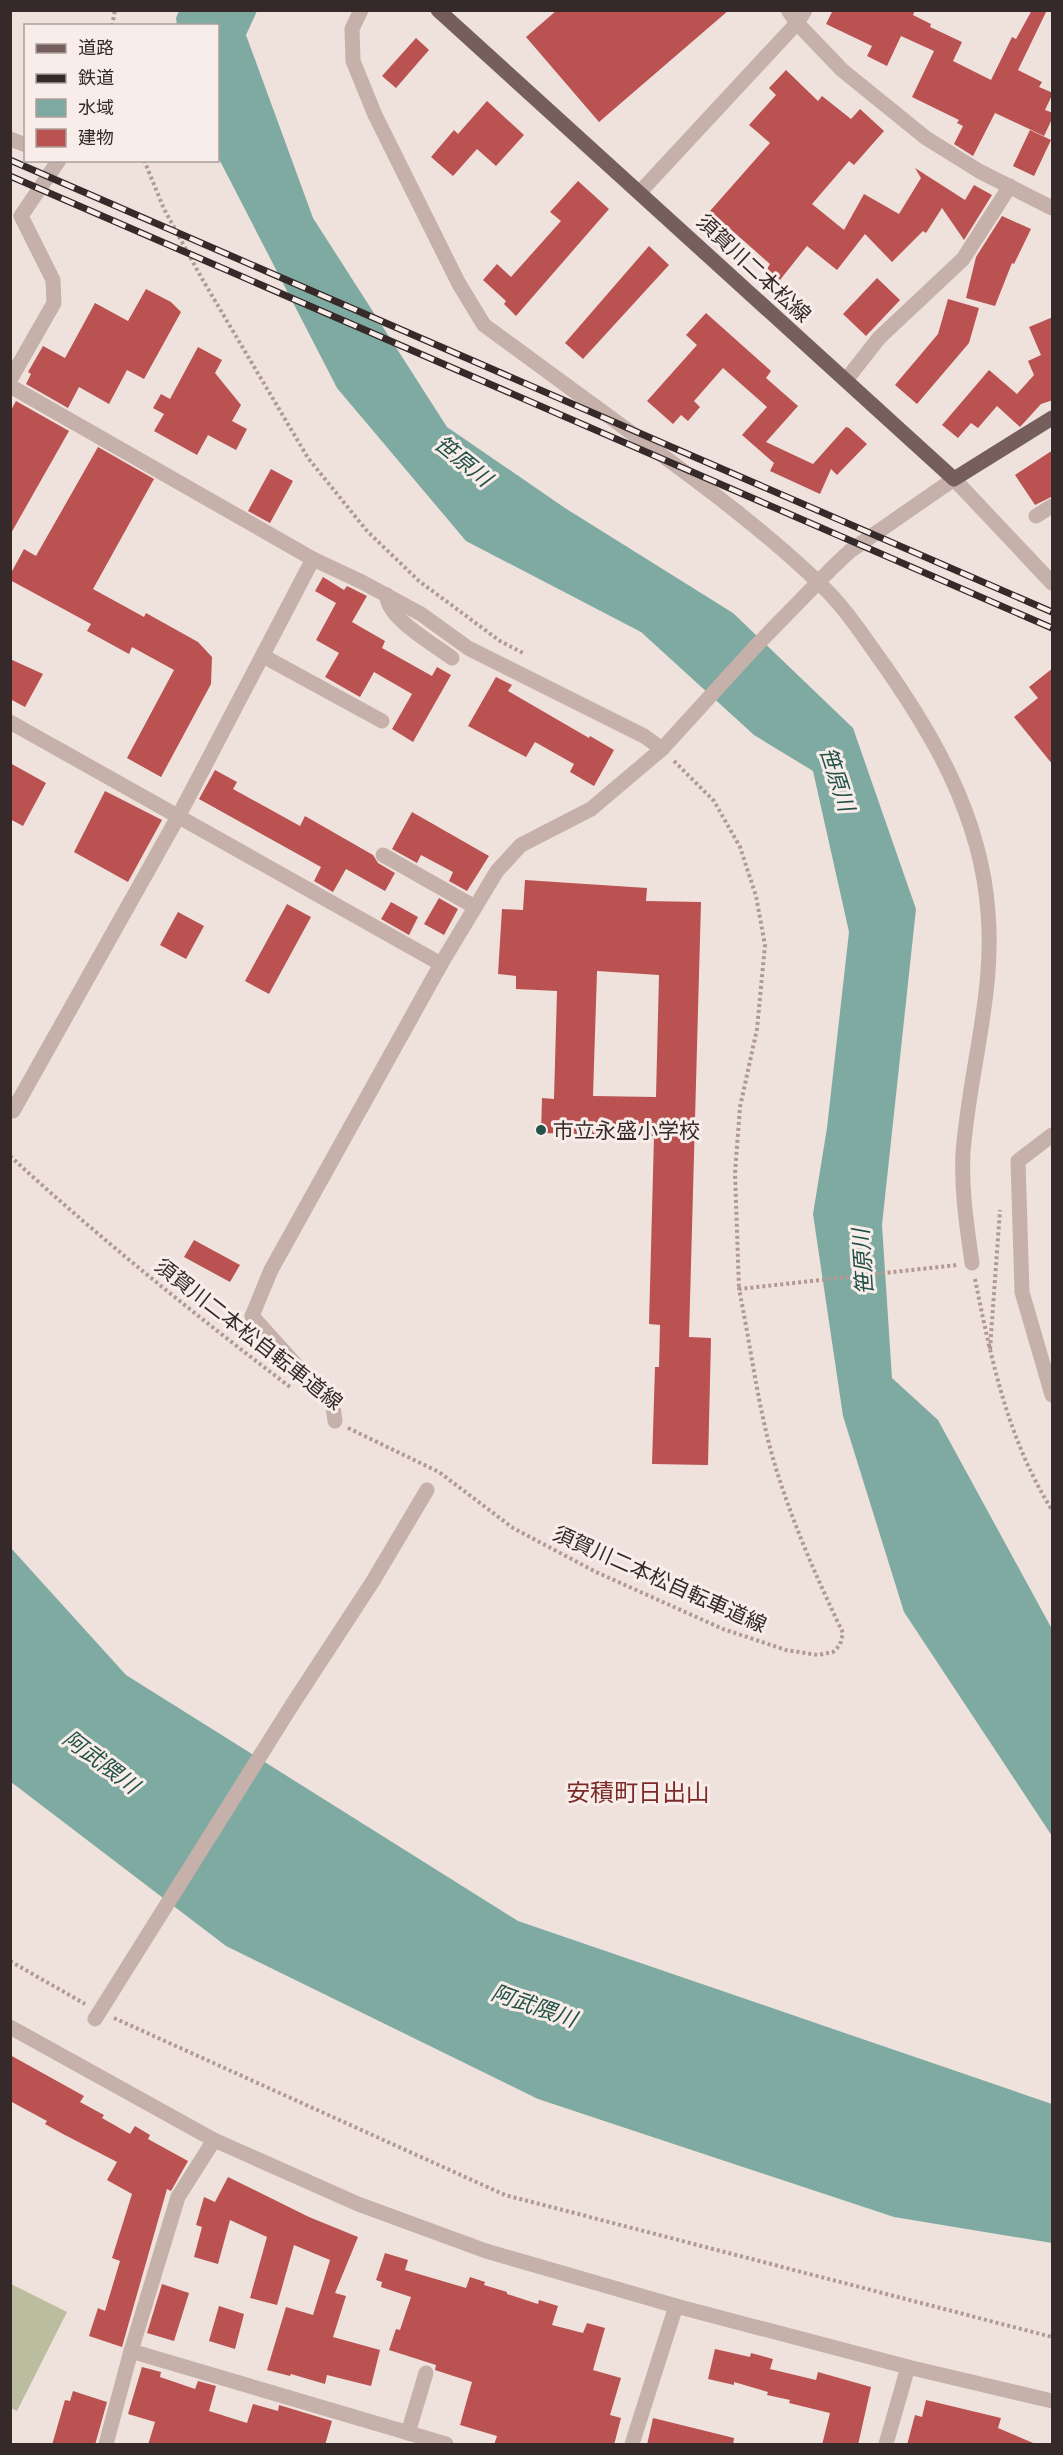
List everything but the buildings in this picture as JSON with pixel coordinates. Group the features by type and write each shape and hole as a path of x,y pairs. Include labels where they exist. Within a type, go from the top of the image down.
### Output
{"main road":[{"name":"須賀川二本松線","path":"438,10 954,479"},
{"path":"954,479 1053,418"}],"street":[{"path":"361,10 352,29 353,61 375,115 459,284 484,325 724,500 814,587 844,609 916,711 949,771 965,807 978,854 988,910 990,950 988,988 963,1154 967,1264"},
{"path":"640,192 797,15 842,70 926,138 963,162 1053,208"},
{"path":"10,138 24,144"},
{"path":"10,380 54,303 53,280 21,216 58,162"},
{"path":"846,380 879,339 963,259 1010,186"},
{"path":"10,386 313,560 421,614 468,648 644,736 666,744"},
{"path":"335,1421 333,1406 252,1316 271,1270 441,964 497,871 521,845 591,809 666,744 850,551 954,479 1053,583"},
{"path":"1036,516 1053,506"},
{"path":"13,1111 178,817 313,560"},
{"path":"387,595 387,601 398,617 452,658"},
{"path":"262,656 382,721"},
{"path":"10,722 441,964"},
{"path":"383,855 475,907"},
{"path":"1053,1135 1018,1161 1022,1292 1053,1395"},
{"path":"98,2014 292,1705 373,1581 427,1490"},
{"path":"11,2028 214,2140 358,2204 486,2251 676,2306 908,2367 1053,2401"},
{"path":"106,2445 131,2351 178,2197 214,2140"},
{"path":"632,2445 676,2306"},
{"path":"131,2351 446,2445"},
{"path":"885,2445 908,2367"},
{"path":"408,2433 426,2373"}],"path":[{"path":"145,162 164,208 201,277 308,458 367,531 419,581 500,641 527,655"},
{"path":"666,744 714,801 740,847 756,896 765,945 757,1029 739,1118 735,1173 739,1289 967,1264 990,1356 1007,1412 1043,1495 1053,1510"},
{"name":"須賀川二本松自転車道線","path":"10,1156 48,1191 216,1331 299,1394"},
{"path":"990,1356 1000,1204"},
{"name":"須賀川二本松自転車道線","path":"335,1421 439,1472 513,1528 596,1572 723,1629 786,1650 819,1655 833,1652 840,1645 843,1633 815,1575 779,1479 760,1400 739,1289"},
{"path":"10,1961 98,2014 505,2195 1053,2337"}],"green space":[{"path":"11,2284 67,2312 17,2411 11,2408"}],"water":[{"name":"笹原川","path":"179,11 257,11 246,35 313,218 447,427 565,508 733,613 853,728 916,909 882,1225 892,1378 938,1420 1052,1629 1052,1836 904,1612 843,1416 813,1214 827,1128 849,932 813,771 754,735 641,632 466,541 337,388 219,159 219,24 177,24 176,18"},
{"name":"阿武隈川","path":"10,1547 126,1675 518,1921 1052,2104 1052,2243 894,2217 538,2099 226,1946 11,1782"}],"railway":[{"path":"10,160 1052,612"},
{"path":"10,176 1052,628"}],"place":[{"name":"市立永盛小学校","path":"541,1130"}],"district":[{"name":"安積町日出山","path":"638,1792"}]}
